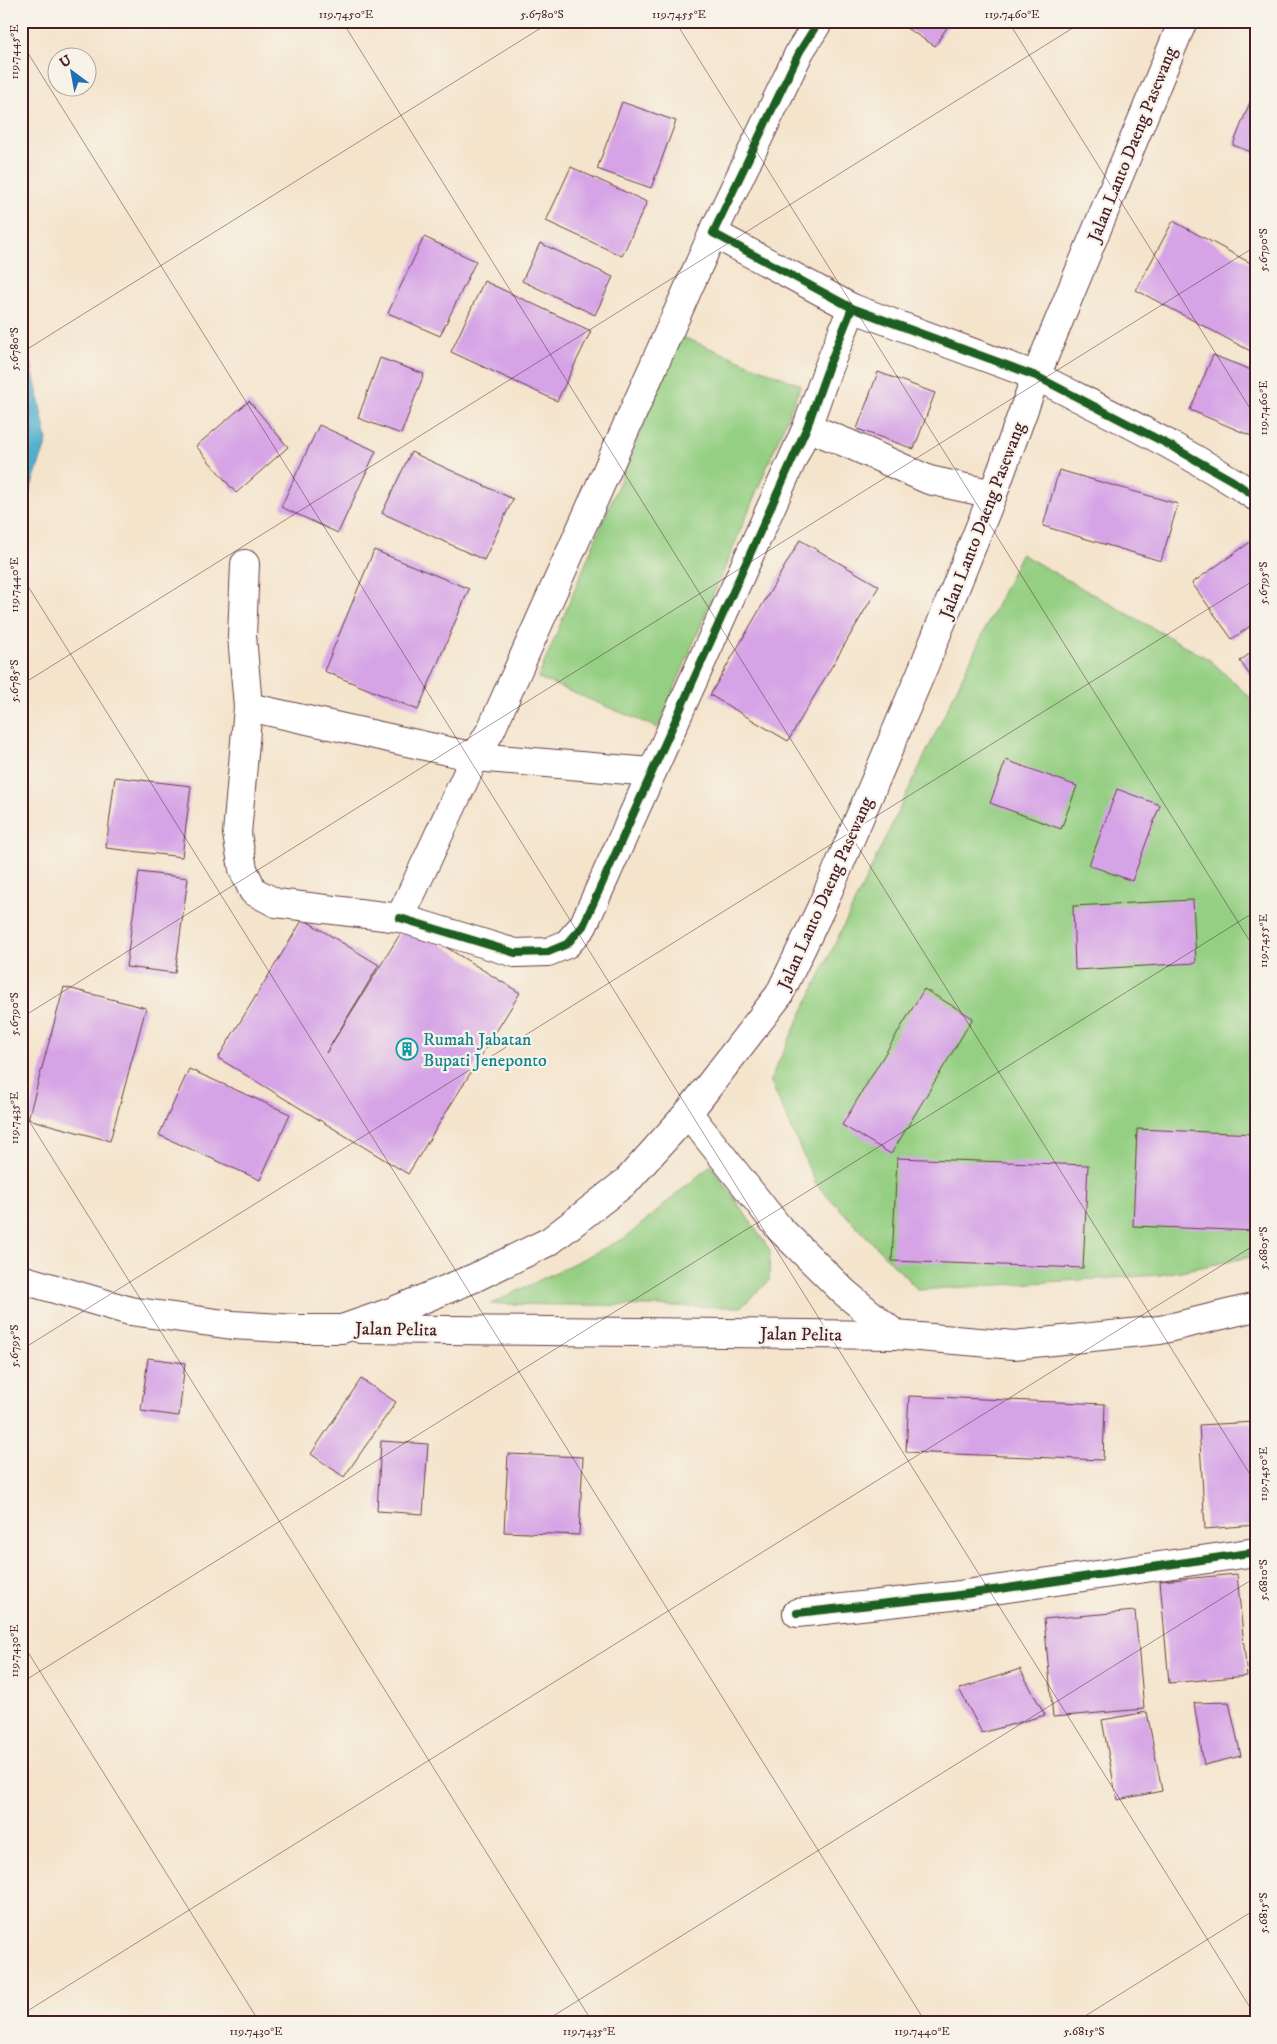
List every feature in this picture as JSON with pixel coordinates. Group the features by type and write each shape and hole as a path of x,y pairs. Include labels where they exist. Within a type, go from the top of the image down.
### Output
{"main road":[{"path":"400,918 475,757 491,730 713,233 800,51 818,21"},
{"name":"Jalan Lanto Daeng Pasewang","path":"21,1279 130,1311 232,1325 298,1330 342,1329 474,1278 550,1241 627,1181 688,1114 779,995 825,899 924,666 993,494 1036,376 1183,21"},
{"path":"713,233 852,308 1036,376 1171,446 1233,481 1256,497"},
{"path":"245,564 242,636 248,707 237,834 243,869 253,891 276,903 400,918 515,953 548,952 567,944 583,926 807,428 852,308"},
{"path":"807,428 850,444 929,480 993,494"},
{"path":"248,707 475,757 651,772"},
{"path":"688,1114 779,1228 844,1292 896,1335"},
{"name":"Jalan Pelita","path":"342,1329 896,1335 1014,1345 1160,1330 1256,1307"},
{"path":"797,1612 952,1596 1256,1552"}],"green space":[{"path":"680,336 801,385 658,728 538,678"},
{"path":"1021,554 1210,660 1256,703 1256,1256 1160,1275 918,1290 816,1184 770,1080"},
{"path":"711,1165 770,1250 769,1281 741,1307 491,1304 625,1238"}],"water":[{"path":"21,312 47,441 21,516"}],"building":[{"path":"895,21 951,21 935,46"},
{"path":"1256,87 1256,154 1233,145"},
{"path":"622,102 676,121 651,188 597,169"},
{"path":"571,167 647,202 622,256 546,221"},
{"path":"1173,221 1256,266 1256,354 1136,290"},
{"path":"424,237 476,261 440,336 388,313"},
{"path":"540,243 613,277 595,315 522,281"},
{"path":"484,281 591,331 557,401 451,352"},
{"path":"1213,355 1256,372 1256,438 1190,410"},
{"path":"380,358 424,374 401,434 358,418"},
{"path":"878,372 935,393 914,449 857,429"},
{"path":"249,401 288,447 236,493 196,446"},
{"path":"319,425 376,451 338,533 281,507"},
{"path":"411,452 513,499 484,560 382,513"},
{"path":"1059,470 1178,504 1161,561 1043,526"},
{"path":"1256,538 1256,622 1232,639 1192,583"},
{"path":"800,540 879,586 788,741 710,695"},
{"path":"374,550 469,589 418,710 324,671"},
{"path":"1256,649 1256,684 1240,661"},
{"path":"1006,760 1077,786 1061,829 990,803"},
{"path":"115,777 191,786 182,857 106,848"},
{"path":"1117,789 1160,805 1132,881 1089,865"},
{"path":"139,872 188,878 175,973 126,967"},
{"path":"1193,900 1196,963 1075,970 1073,906"},
{"name":"Rumah Jabatan Bupati Jeneponto","path":"303,919 379,965 326,1053 407,923 520,993 408,1174 218,1058"},
{"path":"64,987 146,1008 110,1141 28,1119"},
{"path":"924,989 973,1018 891,1154 842,1125"},
{"path":"189,1069 290,1114 260,1180 159,1135"},
{"path":"1137,1129 1256,1134 1256,1231 1133,1226"},
{"path":"897,1158 1088,1165 1083,1268 892,1261"},
{"path":"148,1358 185,1363 179,1416 141,1411"},
{"path":"361,1379 396,1402 344,1477 311,1454"},
{"path":"909,1396 1105,1404 1103,1460 906,1452"},
{"path":"1256,1422 1256,1525 1205,1529 1199,1425"},
{"path":"381,1441 428,1444 423,1514 377,1511"},
{"path":"508,1454 583,1457 579,1535 504,1532"},
{"path":"1237,1574 1247,1676 1169,1683 1160,1581"},
{"path":"1135,1611 1144,1709 1053,1717 1044,1619"},
{"path":"1020,1669 1045,1715 982,1733 959,1689"},
{"path":"1229,1702 1241,1756 1204,1765 1194,1703"},
{"path":"1147,1712 1162,1791 1117,1800 1102,1720"}],"cycle path":[{"path":"400,918 515,953 548,952 567,944 583,926 807,427 852,308 713,233 800,51 819,21"},
{"path":"852,308 1036,376 1171,446 1233,481 1256,497"},
{"path":"797,1613 952,1596 1256,1552"}],"place":[{"name":"Rumah Jabatan Bupati Jeneponto","path":"407,1049"}]}
